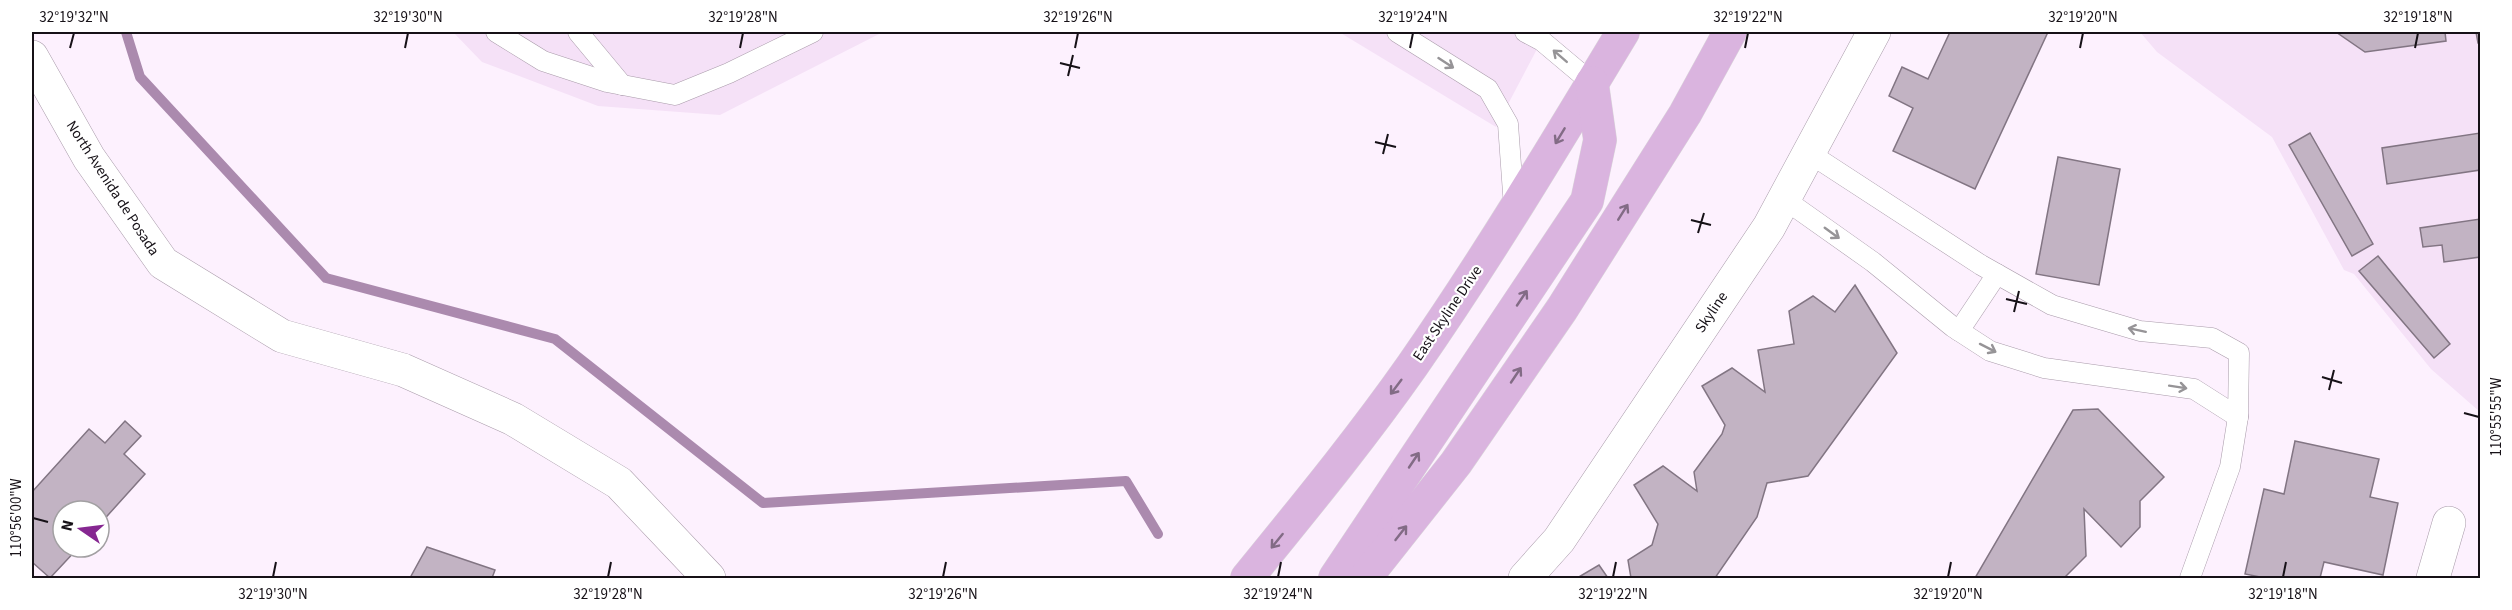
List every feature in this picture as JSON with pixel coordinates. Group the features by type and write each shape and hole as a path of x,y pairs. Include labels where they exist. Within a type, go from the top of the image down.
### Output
{"main road":[{"name":"East Skyline Drive","path":"1247,579 1316,494 1411,367 1514,212 1623,32"},
{"path":"1365,579 1456,463 1562,309 1685,114 1730,32"},
{"path":"1335,579 1587,201 1600,140 1592,83"}],"street":[{"name":"Skyline","path":"1525,579 1559,540 1769,227 1875,32"},
{"name":"North Avenida de Posada","path":"32,57 89,158 163,263 282,336 403,370 513,419 619,483 709,579"},
{"path":"2433,579 2449,523"}],"lane":[{"path":"496,32 543,61 607,82 675,95 729,73 813,32"},
{"path":"578,32 622,85"},
{"path":"1397,32 1488,89 1508,124 1514,212"},
{"path":"1526,32 1542,41 1592,83"},
{"path":"1809,153 1997,274 2052,305 2140,331 2212,338 2239,354 2238,417 2230,467 2190,579"},
{"path":"1784,199 1873,262 1959,331 1990,351 2044,368 2194,389 2238,417"},
{"path":"1959,331 1997,274"}],"shaded area":[{"path":"453,32 883,32 720,115 598,106 482,62"},
{"path":"1339,32 1546,32 1496,127"},
{"path":"2140,32 2480,32 2480,412 2431,369 2354,274 2344,270 2272,137 2157,52"}],"building":[{"path":"1950,32 2048,32 1975,189 1893,151 1913,108 1889,96 1902,67 1928,79"},
{"path":"2336,32 2445,32 2446,41 2365,52"},
{"path":"2476,32 2480,32 2480,43 2478,43"},
{"path":"2310,133 2373,244 2352,256 2289,145"},
{"path":"2480,133 2480,170 2387,184 2382,148"},
{"path":"2058,157 2120,169 2099,285 2036,274"},
{"path":"2480,219 2480,257 2444,262 2442,245 2423,247 2420,228"},
{"path":"2378,256 2450,344 2434,358 2359,271"},
{"path":"1855,285 1897,353 1808,476 1767,483 1757,517 1715,578 1631,578 1628,560 1652,545 1658,524 1634,485 1663,466 1697,491 1694,472 1722,434 1725,425 1702,386 1732,368 1765,392 1758,350 1794,344 1789,311 1813,296 1835,312"},
{"path":"2098,409 2164,477 2140,501 2140,527 2121,547 2084,509 2086,556 2064,578 1975,578 2073,410"},
{"path":"125,421 141,436 124,454 145,474 111,512 111,499 51,499 51,559 68,559 50,578 32,562 32,492 89,429 105,443"},
{"path":"2295,441 2379,459 2370,497 2398,503 2383,575 2324,562 2320,578 2265,578 2245,574 2264,489 2284,494"},
{"path":"427,547 495,570 492,578 410,578"},
{"path":"1599,565 1608,578 1577,578"}],"waterway":[{"path":"126,32 140,77 326,278 555,339 763,503 1126,481 1158,534"}]}
